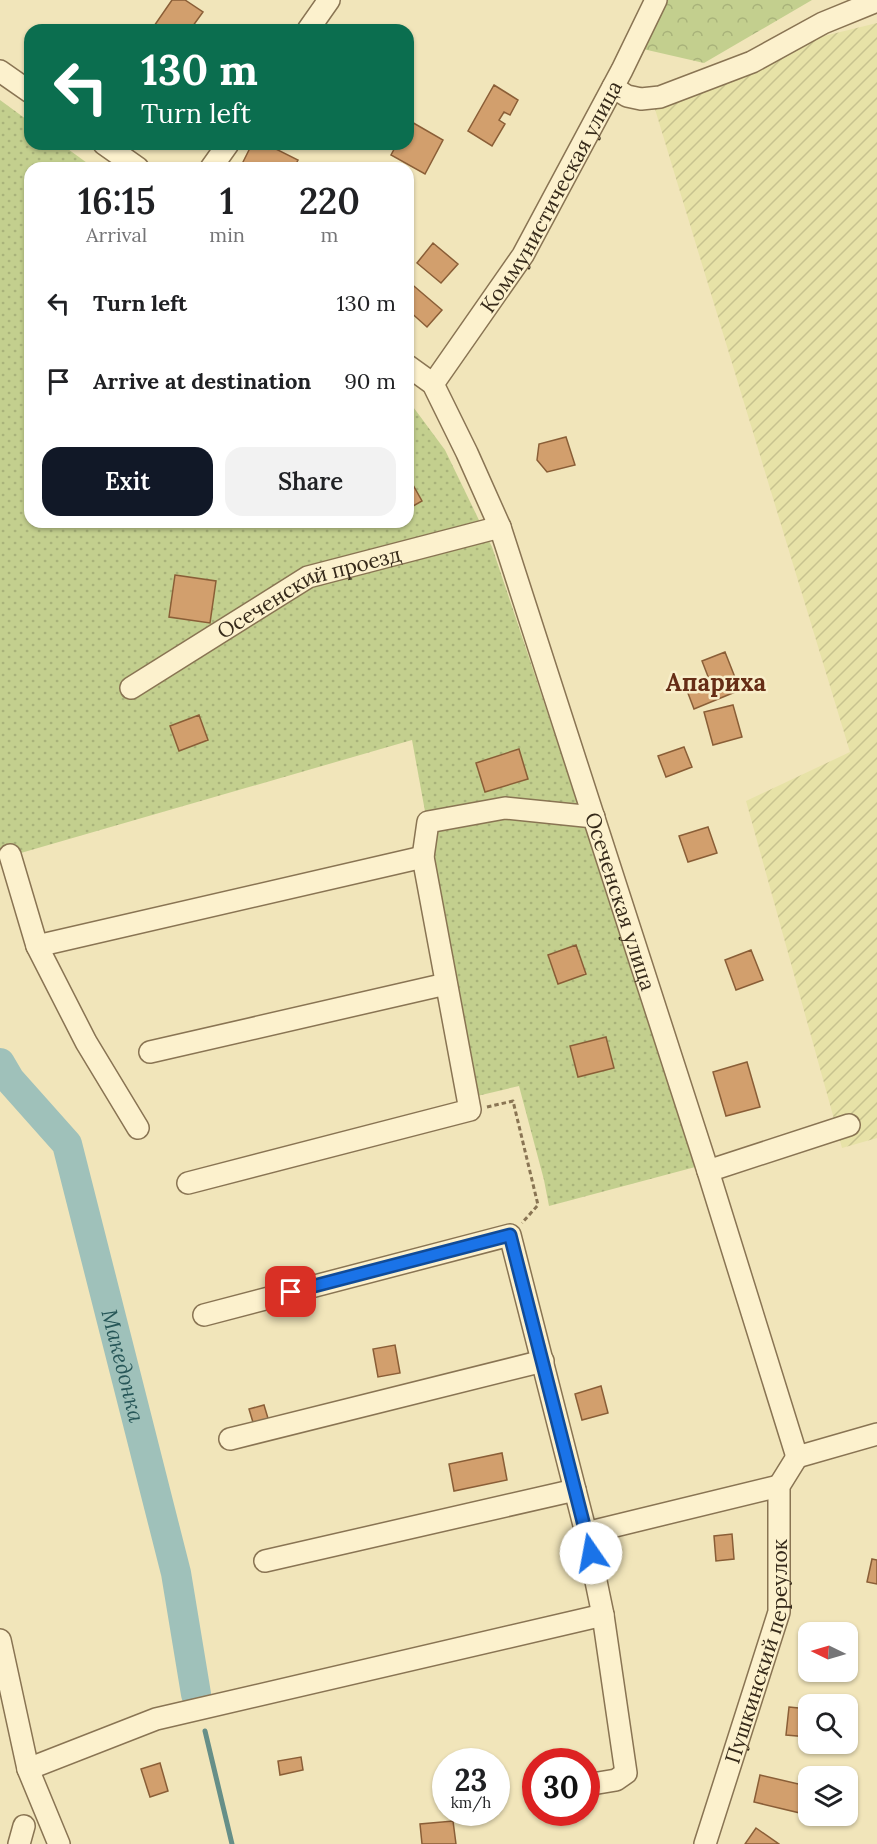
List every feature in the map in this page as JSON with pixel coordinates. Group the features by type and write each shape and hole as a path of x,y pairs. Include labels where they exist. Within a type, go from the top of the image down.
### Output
{"street":[{"path":"312,24 329,0"},
{"name":"Коммунистическая улица","path":"433,384 523,255 613,87 656,0"},
{"path":"613,87 627,96 641,99 660,97 752,62 823,23 877,1"},
{"path":"0,71 24,88"},
{"path":"112,150 130,162"},
{"name":"Осеченская улица","path":"414,370 433,384 500,527 708,1171 797,1457"},
{"name":"Осеченский проезд","path":"131,688 308,577 500,527"},
{"path":"188,1183 470,1110 423,857 428,822 506,808 594,818"},
{"path":"10,855 38,946 86,1042 138,1128"},
{"path":"38,946 423,857"},
{"path":"150,1052 446,984"},
{"path":"708,1171 849,1125"},
{"path":"204,1315 510,1235 576,1490 603,1615 626,1773 616,1780 600,1783"},
{"path":"230,1439 543,1360"},
{"path":"586,1533 779,1486 797,1457 877,1434"},
{"name":"Пушкинский переулок","path":"705,1844 779,1612 779,1486"},
{"path":"265,1561 576,1490"},
{"path":"28,1769 156,1719 603,1615"},
{"path":"0,1640 28,1769 59,1844"}],"path":[{"path":"470,1110 513,1101 538,1205 510,1235"}],"shaded area":[{"path":"877,23 877,1138 842,1148 746,801 850,752 654,106 820,37"}],"green space":[{"path":"668,0 812,0 704,63 643,49"},
{"path":"0,100 24,118 24,150 69,150 86,162 24,162 24,528 414,528 414,408 445,450 492,547 699,1166 549,1206 519,1086 477,1096 412,740 0,859"}],"building":[{"path":"172,0 185,0 203,12 194,24 155,24"},
{"path":"494,85 518,100 510,115 504,112 499,120 505,124 492,146 468,131"},
{"path":"414,123 443,140 425,174 414,168 414,162 404,162 391,155 394,150 414,150"},
{"path":"249,150 278,150 298,160 297,162 243,162"},
{"path":"433,243 458,264 441,283 417,263"},
{"path":"414,286 442,310 427,327 414,315"},
{"path":"566,437 575,465 547,472 537,460 539,444"},
{"path":"414,487 422,501 414,506"},
{"path":"175,575 216,581 210,623 169,617"},
{"path":"725,652 740,690 694,709 686,688 709,679 702,661"},
{"path":"733,705 742,737 713,745 704,712"},
{"path":"199,715 208,740 179,751 170,726"},
{"path":"684,747 692,767 666,777 658,756"},
{"path":"519,749 528,779 485,792 476,763"},
{"path":"708,827 717,853 688,862 679,836"},
{"path":"576,945 586,974 558,984 548,955"},
{"path":"751,950 763,980 736,990 725,960"},
{"path":"606,1037 614,1068 578,1077 570,1046"},
{"path":"747,1062 760,1107 726,1116 713,1072"},
{"path":"395,1345 400,1373 378,1377 373,1349"},
{"path":"601,1386 608,1413 582,1420 575,1394"},
{"path":"264,1405 270,1425 255,1429 249,1409"},
{"path":"502,1453 507,1480 454,1491 449,1464"},
{"path":"732,1534 734,1559 716,1561 714,1536"},
{"path":"872,1559 877,1560 877,1584 867,1582"},
{"path":"789,1707 798,1708 798,1736 786,1735"},
{"path":"301,1757 303,1770 280,1775 278,1761"},
{"path":"160,1763 168,1791 150,1797 141,1769"},
{"path":"760,1775 798,1784 798,1813 754,1802"},
{"path":"432,1823 432,1826 454,1826 456,1844 422,1844 420,1824"},
{"path":"756,1828 779,1844 745,1844"}],"waterway":[{"name":"Македонка","path":"0,1063 10,1080 67,1144 176,1573 196,1694"},
{"name":"Македонка","path":"205,1731 232,1844"}],"district":[{"name":"Апариха","path":"716,682"}],"route":[{"path":"291,1292 510,1235 591,1553"}]}
